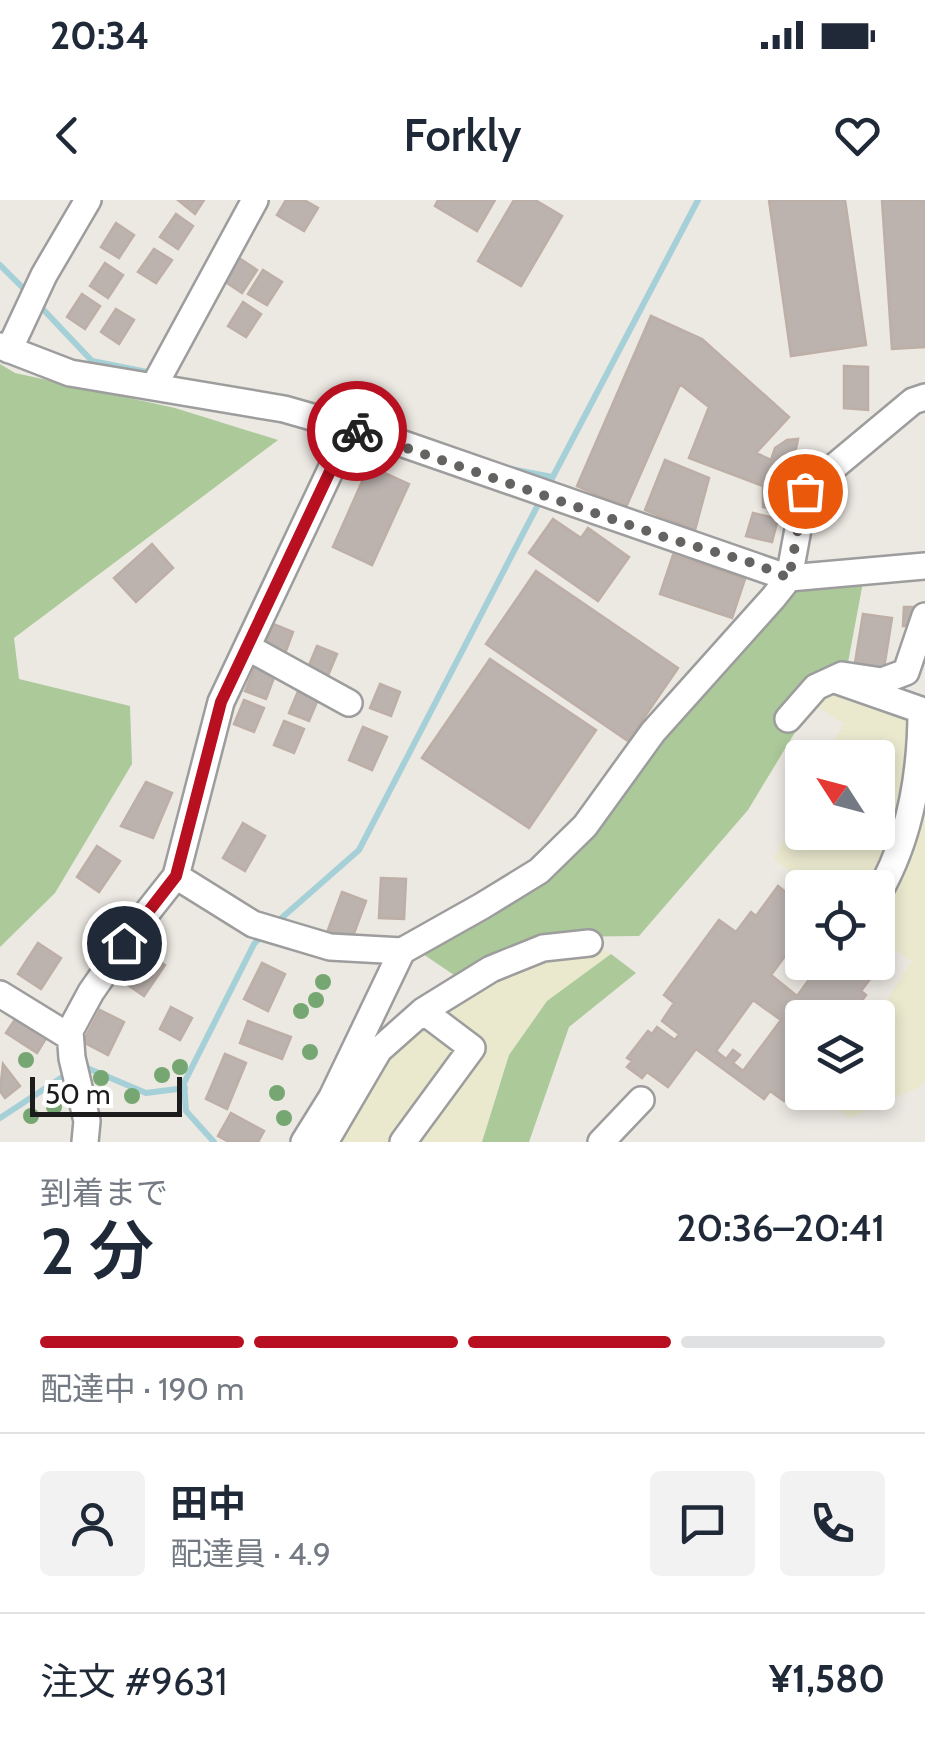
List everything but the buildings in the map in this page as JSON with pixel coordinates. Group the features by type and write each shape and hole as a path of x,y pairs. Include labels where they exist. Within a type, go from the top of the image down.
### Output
{"street":[{"path":"88,200 27,312 5,343 70,372 159,378 390,439 789,578 925,566"},
{"path":"159,378 255,200"},
{"path":"176,876 256,924 330,948 402,951 496,898 550,860 584,826 653,732 726,654 789,578 805,491 913,401 925,397"},
{"path":"85,1142 87,1121 70,1031 91,992 176,876 221,702 350,429"},
{"path":"788,719 816,687 842,675 882,681 906,672 925,616"},
{"path":"247,647 349,703"},
{"path":"835,680 921,710 921,761 892,870"},
{"path":"325,1142 379,1050 422,1010 490,969 543,948 590,942"},
{"path":"304,1142 332,1097 402,951"},
{"path":"0,994 73,1060"},
{"path":"404,1142 472,1048 422,1010"},
{"path":"601,1142 641,1100"}],"green space":[{"path":"0,364 15,373 175,408 278,440 14,638 19,679 130,706 132,764 55,893 0,947"},
{"path":"863,582 847,668 790,740 785,740 785,749 748,810 639,936 556,937 454,975 420,952 480,921 571,860 660,735 792,586"},
{"path":"838,691 913,714 906,801 895,831 895,740 835,740 844,723 815,706"},
{"path":"925,782 925,1081 895,1098 895,1000 887,1000 912,961 895,950 895,882"},
{"path":"785,837 785,850 888,850 880,870 788,870 774,859"},
{"path":"589,943 611,954 544,1005 509,1055 482,1142 325,1142 383,1047 491,969"},
{"path":"611,954 636,973 569,1027 529,1142 482,1142 509,1055 547,1001"},
{"path":"838,1110 868,1110 850,1118"}],"waterway":[{"path":"548,486 698,200"},
{"path":"0,265 27,292"},
{"path":"39,305 92,361 152,373"},
{"path":"511,469 552,477"},
{"path":"277,922 359,850 542,497"},
{"path":"214,1142 186,1111 184,1083 254,944 264,934"},
{"path":"80,1065 146,1093 185,1088"},
{"path":"0,1118 70,1072"}],"way so far":[{"path":"357,431 390,439 789,578 805,491"}],"route":[{"path":"124,943 176,876 221,702 350,429 357,431"}]}
